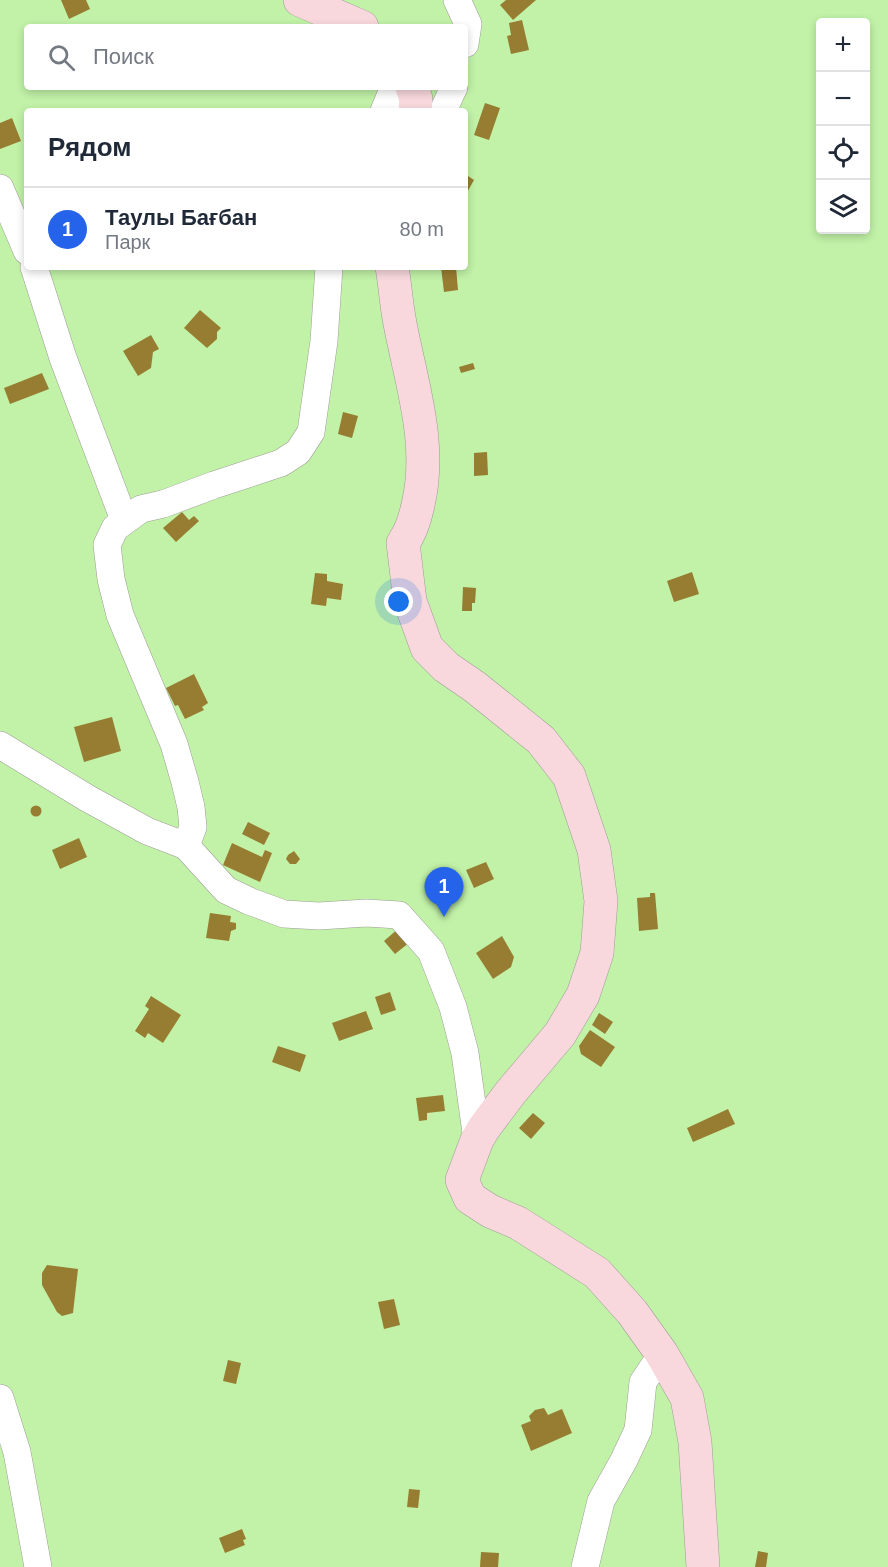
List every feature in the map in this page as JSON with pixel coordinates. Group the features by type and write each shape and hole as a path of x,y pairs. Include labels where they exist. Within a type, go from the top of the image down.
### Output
{"street":[{"path":"300,0 356,24"},
{"path":"457,0 468,24"},
{"path":"385,108 393,90"},
{"path":"413,90 416,99 415,108"},
{"path":"444,108 453,90"},
{"path":"0,188 24,244"},
{"path":"35,270 63,358 124,520"},
{"path":"186,846 193,827 191,807 174,744 120,615 111,579 107,545 115,528 141,509 163,504 271,467 298,452 311,432 324,341 329,270"},
{"path":"392,270 399,317 418,403 423,443 423,484 410,534 403,543 410,601 427,648 446,667 475,687 541,740 569,777 594,850 602,901 597,953 584,995 560,1034 511,1092 477,1140 462,1180 470,1198 490,1211 518,1223 597,1272 632,1312 662,1354 687,1398 695,1442 703,1567"},
{"path":"0,745 87,798 147,831 186,846 226,890 284,914 399,915 430,951 453,1007 465,1053 477,1140"},
{"path":"585,1567 601,1501 638,1430 643,1382 662,1354"},
{"path":"0,1398 17,1452 38,1567"}],"green space":[{"path":"0,0 888,0 888,1567 0,1567"}],"building":[{"path":"61,0 86,0 90,9 69,19"},
{"path":"506,0 536,0 513,20 500,5"},
{"path":"522,20 529,50 511,54 507,36 511,35 509,23"},
{"path":"485,103 500,108 489,140 474,135"},
{"path":"12,118 21,141 0,149 0,123"},
{"path":"468,176 474,180 468,191"},
{"path":"441,270 456,270 458,290 444,292"},
{"path":"200,310 221,328 217,332 217,339 207,348 184,328"},
{"path":"151,335 159,349 153,352 151,368 138,376 123,351"},
{"path":"473,363 475,369 461,373 459,367"},
{"path":"42,373 49,389 10,404 4,388"},
{"path":"343,412 358,416 352,438 338,434"},
{"path":"487,452 488,475 474,476 474,453"},
{"path":"182,512 189,520 194,516 199,521 176,542 163,528"},
{"path":"692,572 699,594 674,602 667,581"},
{"path":"315,573 327,574 327,581 343,584 341,600 327,598 326,606 311,604"},
{"path":"463,587 476,588 472,611 462,611"},
{"path":"194,674 208,703 202,707 204,710 185,719 166,688"},
{"path":"112,717 121,751 84,762 74,727"},
{"path":"36,805 42,811 36,817 30,811"},
{"path":"248,822 270,833 264,845 242,834"},
{"path":"79,838 87,857 60,869 52,850"},
{"path":"232,843 262,857 265,850 272,853 260,882 223,865"},
{"path":"294,851 300,859 296,864 290,864 286,859"},
{"path":"486,862 494,879 474,888 466,870"},
{"path":"650,893 655,893 658,929 639,931 637,898 650,897"},
{"path":"210,913 231,916 230,922 236,923 236,929 231,931 229,941 206,938"},
{"path":"399,928 410,942 395,954 384,941"},
{"path":"502,936 514,957 511,967 493,979 476,953"},
{"path":"390,992 396,1010 381,1015 375,997"},
{"path":"151,996 181,1015 163,1043 148,1033 145,1038 135,1031 149,1009 145,1006"},
{"path":"366,1011 373,1029 339,1041 332,1023"},
{"path":"599,1013 613,1022 605,1034 592,1025"},
{"path":"590,1030 615,1047 601,1067 581,1054 579,1046"},
{"path":"278,1046 306,1055 300,1072 272,1062"},
{"path":"443,1095 445,1111 427,1113 427,1120 419,1121 416,1098"},
{"path":"728,1109 735,1124 693,1142 687,1128"},
{"path":"533,1113 545,1123 531,1139 519,1128"},
{"path":"47,1265 78,1269 73,1313 62,1316 57,1312 42,1285 42,1273"},
{"path":"394,1299 400,1325 384,1329 378,1302"},
{"path":"228,1360 241,1363 236,1384 223,1381"},
{"path":"544,1408 548,1415 562,1409 572,1433 531,1451 521,1425 531,1421 529,1416 535,1410"},
{"path":"409,1489 420,1490 418,1508 407,1507"},
{"path":"242,1529 246,1539 243,1540 245,1545 225,1553 219,1538"},
{"path":"758,1551 768,1553 766,1567 755,1567"},
{"path":"481,1552 499,1553 498,1567 480,1567"}],"place":[{"name":"Таулы Бағбан","path":"444,917"}]}
